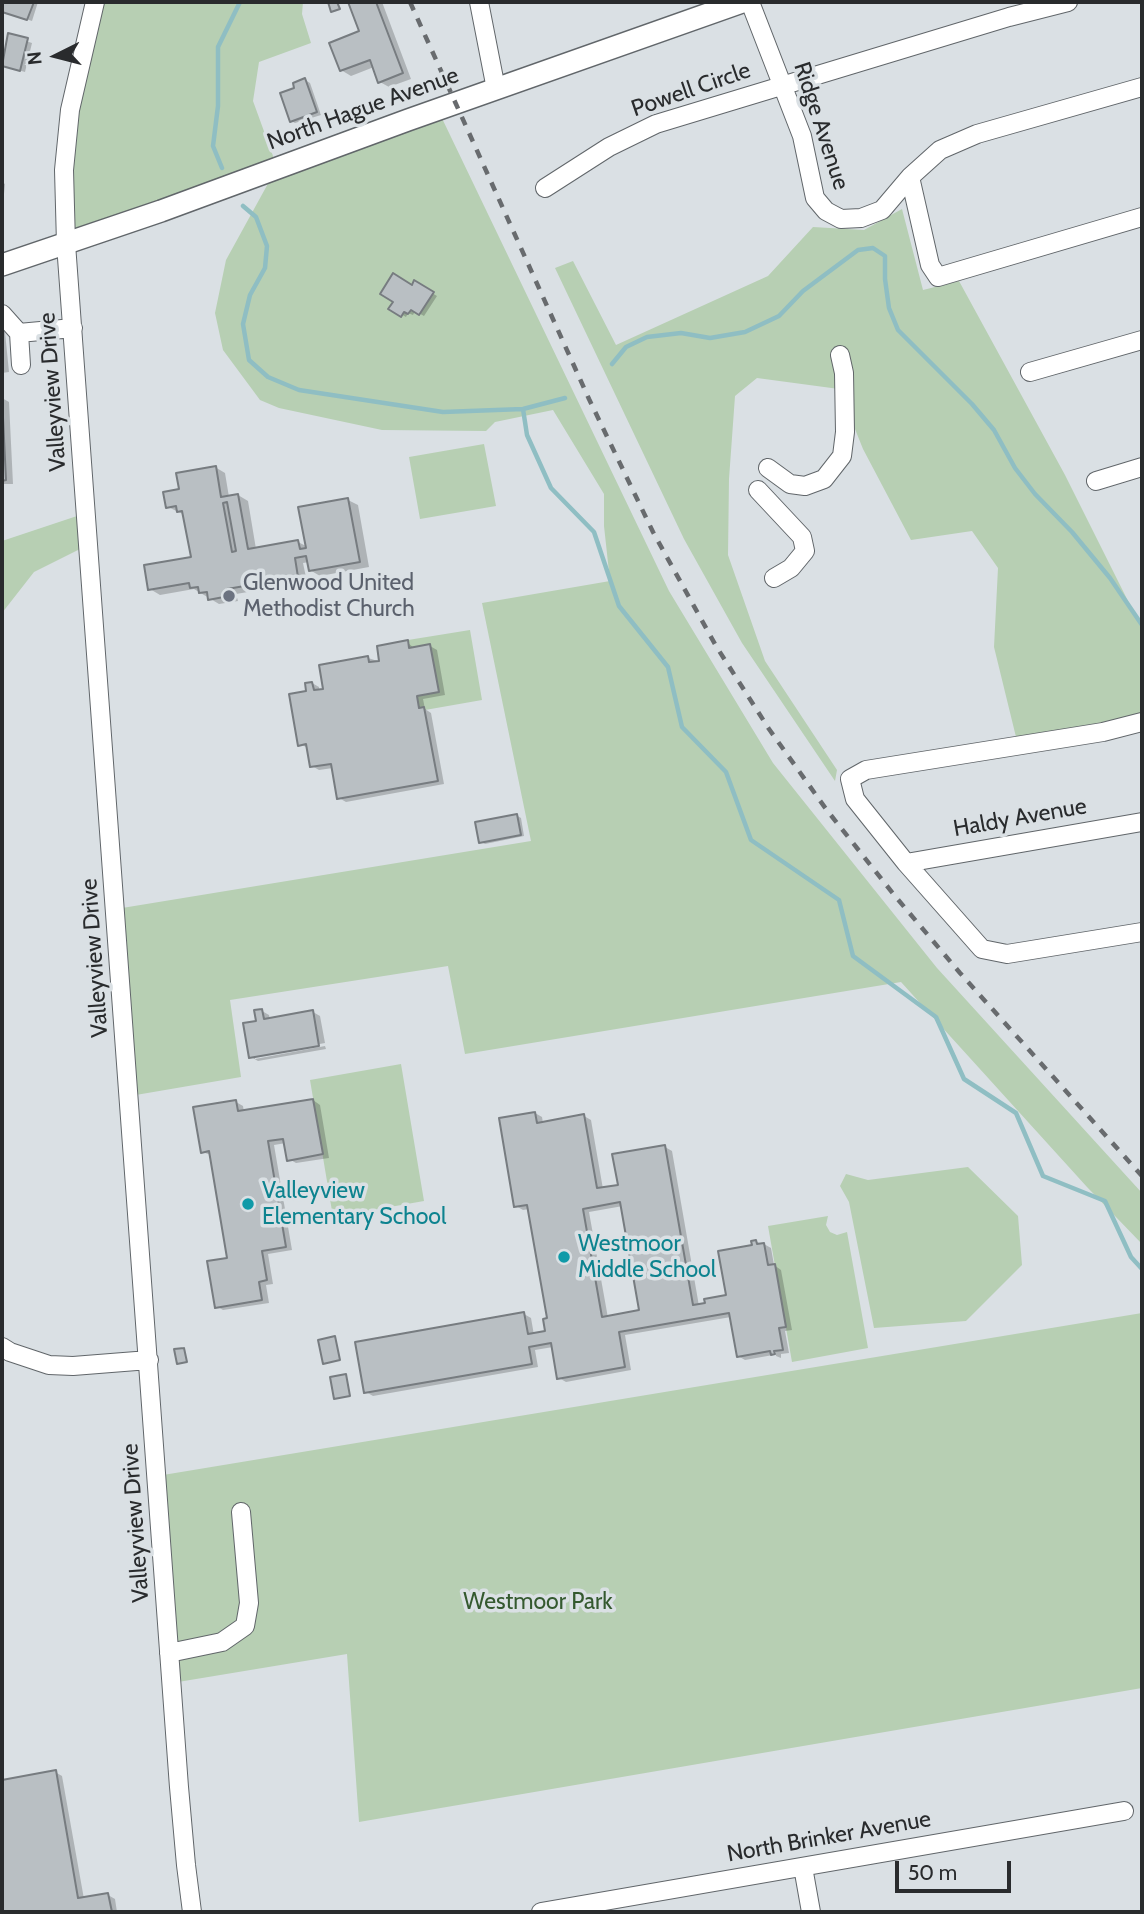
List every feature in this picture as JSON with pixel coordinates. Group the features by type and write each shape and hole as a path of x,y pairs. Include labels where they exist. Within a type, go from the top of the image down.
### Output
{"main road":[{"name":"North Hague Avenue","path":"2,265 496,89 712,7 742,2"}],"street":[{"name":"Valleyview Drive","path":"95,2 67,130 64,170 66,244 186,1865 192,1912"},
{"path":"479,2 496,89"},
{"name":"Ridge Avenue","path":"750,2 802,136 815,198 826,211 841,219 861,218 882,210 910,177"},
{"name":"Powell Circle","path":"545,188 609,147 656,124 1009,17 1068,2"},
{"path":"1142,87 977,134 940,150 910,177 930,265 938,277 1142,217"},
{"path":"2,314 19,333 21,365"},
{"path":"19,333 73,328"},
{"path":"1030,372 1142,340"},
{"path":"768,468 790,484 805,486 824,479 842,456 845,432 844,373 840,355"},
{"path":"1096,481 1142,467"},
{"path":"758,490 802,537 805,551 792,568 774,578"},
{"path":"1142,722 1103,733 866,770 850,779 855,799 906,863 982,948 1007,954 1142,932"},
{"name":"Haldy Avenue","path":"906,863 1142,822"},
{"path":"2,1347 49,1365 73,1366 149,1360"},
{"path":"170,1653 222,1642 245,1626 249,1603 241,1512"},
{"name":"North Brinker Avenue","path":"541,1912 1125,1811"},
{"path":"803,1867 811,1912"}],"green space":[{"path":"95,2 303,2 302,14 311,43 259,62 253,101 277,167 438,110 669,591 773,763 937,968 1142,1193 1142,1244 901,982 465,1054 448,966 230,1000 241,1077 130,1096 116,909 531,841 482,603 610,581 604,526 604,494 553,410 495,422 486,431 382,430 279,408 260,400 223,350 215,313 226,260 276,169 66,244 64,170"},
{"path":"902,209 923,290 959,281 1065,475 1142,629 1142,719 1016,737 994,647 998,568 972,531 911,540 863,449 839,389 757,378 735,396 729,479 728,555 765,661 837,770 835,781 742,643 684,539 555,268 573,261 616,345 768,276 813,227 864,230"},
{"path":"484,444 496,506 420,519 409,457"},
{"path":"86,513 88,545 34,572 2,613 2,541"},
{"path":"470,630 482,700 425,710 419,708 408,640"},
{"path":"401,1064 424,1201 333,1217 310,1080"},
{"path":"968,1167 1018,1216 1022,1265 966,1321 874,1328 849,1202 840,1186 846,1174 868,1180"},
{"path":"828,1216 826,1225 830,1232 837,1235 847,1232 868,1348 792,1362 768,1226"},
{"name":"Westmoor Park","path":"1142,1313 1142,1688 359,1822 347,1654 172,1683 157,1476"}],"building":[{"path":"2,2 34,2 27,20 2,12"},
{"path":"328,2 337,2 340,9 331,12"},
{"path":"348,2 376,2 403,73 378,83 370,60 340,71 329,43 359,31"},
{"path":"8,33 28,38 20,71 2,66"},
{"path":"305,78 317,112 290,122 280,93 294,88 293,83"},
{"path":"393,273 412,285 414,280 434,292 419,315 411,310 408,314 404,312 401,317 388,309 393,302 380,294"},
{"path":"2,396 6,480 2,481"},
{"name":"Glenwood United Methodist Church","path":"216,466 221,497 238,494 248,549 298,540 300,549 306,548 298,507 348,498 360,562 309,571 306,556 295,558 298,577 227,589 229,596 208,600 207,592 199,593 198,587 190,588 189,583 148,590 144,565 191,557 182,511 177,512 176,506 166,508 163,492 179,489 176,473","holes":["227,502 236,551 232,552 223,503"]},
{"path":"408,640 409,648 430,644 439,692 417,696 419,708 424,707 438,781 337,799 331,764 310,767 306,744 298,746 289,694 306,691 305,683 312,682 314,690 323,689 319,665 368,656 369,662 379,661 377,646"},
{"path":"517,814 521,835 479,843 475,822"},
{"path":"262,1009 264,1019 313,1010 319,1046 249,1058 243,1023 256,1021 254,1010"},
{"name":"Valleyview Elementary School","path":"313,1099 323,1154 287,1161 283,1139 268,1141 286,1247 262,1251 267,1280 259,1282 262,1300 215,1308 207,1261 227,1258 209,1151 201,1153 193,1107 236,1100 238,1111"},
{"name":"Westmoor Middle School","path":"535,1112 537,1123 584,1114 597,1188 618,1185 612,1154 665,1145 693,1305 705,1303 704,1299 726,1295 718,1251 752,1245 751,1241 756,1240 757,1244 764,1243 768,1265 775,1264 786,1327 779,1328 783,1350 774,1351 775,1354 771,1355 770,1351 737,1357 729,1313 619,1332 625,1367 557,1379 551,1343 529,1347 532,1364 364,1393 355,1342 524,1312 528,1334 545,1331 543,1319 547,1318 527,1205 514,1207 499,1118","holes":["620,1202 639,1310 602,1317 583,1209"]},
{"path":"335,1336 340,1360 323,1364 318,1340"},
{"path":"184,1348 187,1362 177,1364 174,1349"},
{"path":"346,1374 350,1396 334,1399 330,1377"},
{"path":"56,1770 78,1898 108,1893 112,1912 2,1912 2,1780"}],"waterway":[{"path":"222,168 213,146 218,106 218,47 240,2"},
{"path":"243,206 256,217 267,246 265,268 250,295 243,324 249,360 268,377 299,390 443,412 523,409 565,398"},
{"path":"612,364 626,347 647,337 681,333 710,338 745,332 779,316 803,291 858,250 873,248 885,256 889,308 898,330 972,404 994,430 1015,468 1110,578 1142,625"},
{"path":"523,409 527,435 551,488 594,532 619,606 668,667 682,727 726,772 751,840 839,900 853,956 936,1017 964,1079 1016,1113 1043,1176 1105,1201 1131,1257 1142,1269"}],"railway":[{"path":"410,2 589,399 653,532 716,646 769,729 826,809 895,896 960,973 1142,1176"}],"place":[{"name":"Glenwood United Methodist Church","path":"229,596"},
{"name":"Valleyview Elementary School","path":"248,1204"},
{"name":"Westmoor Middle School","path":"564,1257"}]}
